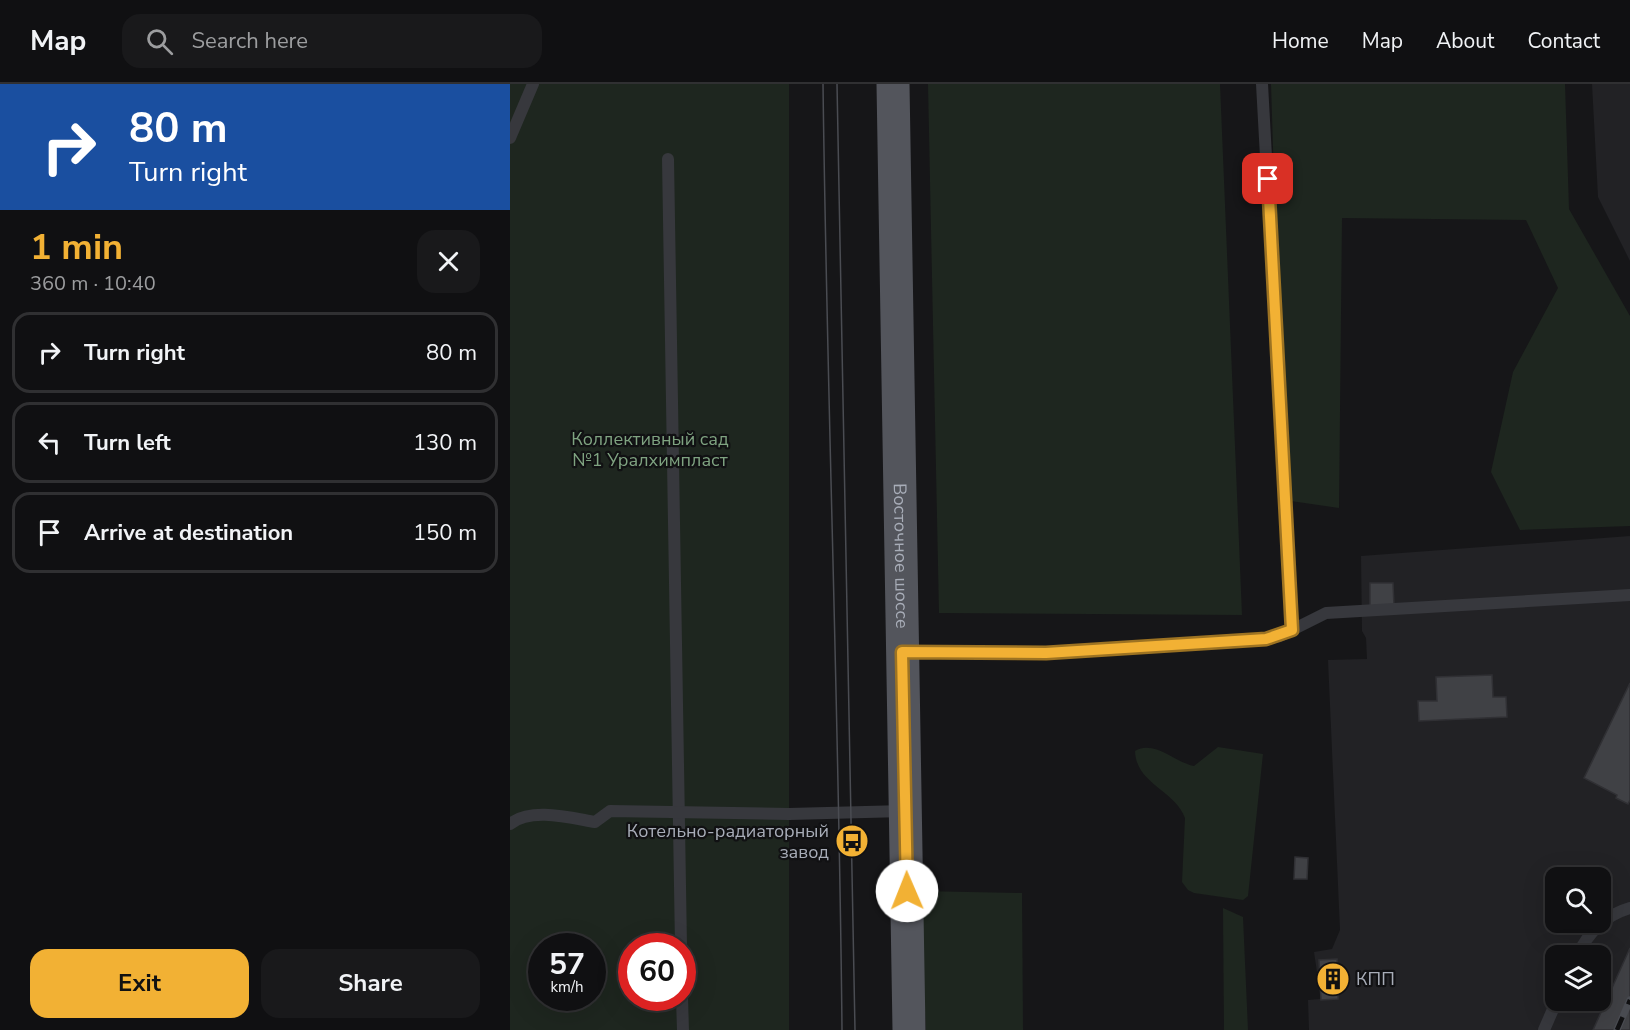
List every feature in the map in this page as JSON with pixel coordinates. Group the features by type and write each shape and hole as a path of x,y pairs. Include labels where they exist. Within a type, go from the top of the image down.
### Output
{"main road":[{"name":"Восточное шоссе","path":"893,84 909,1030"}],"lane":[{"path":"510,138 533,84"},
{"path":"1262,84 1292,630"},
{"path":"668,159 681,933"},
{"path":"902,652 1046,653 1266,639 1326,614 1630,595"},
{"path":"510,824 544,814 595,822 610,811 789,814 906,811"},
{"path":"1584,945 1592,931 1603,921 1630,908"},
{"path":"682,1011 682,1030"},
{"path":"1544,1030 1552,1011"}],"shaded area":[{"path":"1592,84 1630,84 1630,261 1598,197"},
{"path":"1630,536 1630,1030 1309,1030 1308,1000 1321,999 1314,952 1332,949 1340,930 1328,660 1367,659 1366,638 1362,631 1361,556"}],"green space":[{"name":"Коллективный сад №1 Уралхимпласт","path":"510,84 789,84 789,1030 510,1030"},
{"path":"928,84 1220,84 1242,615 939,613"},
{"path":"1271,84 1565,84 1569,209 1630,316 1630,526 1520,530 1491,472 1513,372 1558,288 1526,220 1342,218 1339,508 1284,500"},
{"path":"1218,747 1263,754 1248,896 1243,900 1194,893 1188,890 1182,882 1185,818 1173,800 1142,771 1135,751 1150,748 1194,766"},
{"path":"919,891 1022,893 1023,1030 926,1030"},
{"path":"1223,908 1243,917 1248,1030 1224,1030"}],"building":[{"path":"1370,583 1393,583 1394,606 1370,607"},
{"path":"1492,675 1493,697 1506,697 1507,717 1419,721 1418,701 1437,701 1436,677"},
{"path":"1630,683 1630,800 1628,804 1616,798 1617,795 1584,778"},
{"path":"1295,857 1308,858 1307,879 1294,879"},
{"path":"1630,948 1630,1030 1593,1030 1602,1011 1611,1011 1611,990"},
{"name":"КПП","path":"1337,959 1337,977 1347,977 1347,987 1338,987 1338,999 1321,1000 1319,960"}],"tram line":[{"path":"823,84 842,1030"},
{"path":"837,84 855,1030"}],"railway":[{"path":"1617,1030 1630,1000"}],"place":[{"name":"Котельно-радиаторный завод","path":"852,841"},
{"name":"КПП","path":"1333,979"}],"route":[{"path":"907,891 902,652 1046,653 1266,639 1292,630 1268,179"}]}
